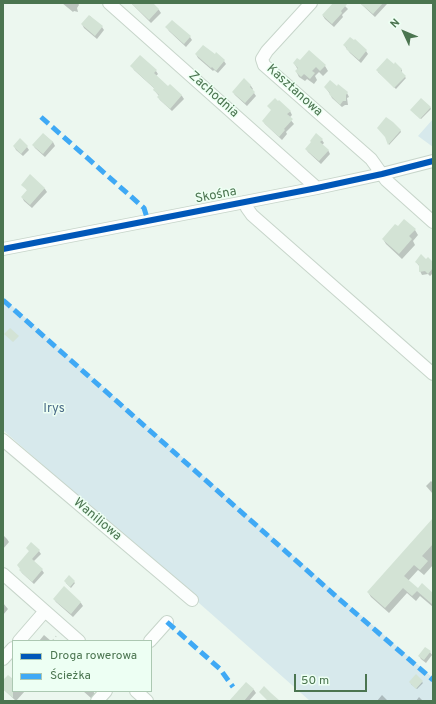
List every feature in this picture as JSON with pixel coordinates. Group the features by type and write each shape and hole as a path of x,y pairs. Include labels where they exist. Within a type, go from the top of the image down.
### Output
{"street":[{"name":"Zachodnia","path":"109,3 317,188"},
{"name":"Kasztanowa","path":"311,3 267,51 262,58 264,65 371,160 382,174"},
{"name":"Skośna","path":"3,250 317,188 433,161"},
{"path":"382,174 386,180 433,222"},
{"path":"245,202 252,215 433,374"},
{"name":"Waniliowa","path":"3,440 192,600"},
{"path":"3,574 78,640"},
{"path":"20,640 45,611"},
{"path":"151,640 167,622"},
{"path":"3,659 12,649"},
{"path":"97,701 105,692"},
{"path":"137,692 147,701"}],"green space":[{"path":"433,119 433,147 418,136"},
{"name":"Irys","path":"3,298 433,678 433,701 310,701 3,430"}],"building":[{"path":"131,3 153,3 159,9 149,20"},
{"path":"333,3 348,3 341,11 342,13 332,24 322,15"},
{"path":"360,3 383,3 373,14"},
{"path":"89,15 103,26 95,36 81,24"},
{"path":"172,20 191,36 184,44 165,27"},
{"path":"350,37 354,40 355,39 367,50 359,60 343,45"},
{"path":"203,45 215,54 216,52 225,60 216,71 195,54"},
{"path":"309,50 326,65 320,71 316,67 312,71 315,73 310,79 304,74 301,77 295,71 298,68 293,63 297,58 300,60"},
{"path":"140,55 157,70 154,73 168,86 170,84 182,95 170,109 157,97 159,95 153,90 154,88 130,66"},
{"path":"387,58 394,64 395,62 406,76 394,88 376,70"},
{"path":"244,78 255,92 245,103 232,92"},
{"path":"330,80 348,92 346,95 346,101 343,101 340,105 324,87"},
{"path":"275,98 291,111 287,114 293,119 279,137 262,121 271,110 267,106"},
{"path":"421,98 431,107 420,119 410,110"},
{"path":"386,117 401,130 388,145 385,137 377,128"},
{"path":"43,133 53,142 43,154 32,145"},
{"path":"316,133 323,139 320,142 329,150 319,161 305,149"},
{"path":"20,138 28,146 21,154 13,146"},
{"path":"30,174 45,188 30,205 21,197 27,190 21,185"},
{"path":"404,219 416,229 409,236 412,239 399,254 382,239 395,224 398,226"},
{"path":"421,254 426,259 428,257 433,262 433,268 428,274 425,271 419,272 419,265 415,262"},
{"path":"10,328 19,336 13,342 4,334"},
{"path":"433,518 433,544 422,556 428,561 420,570 414,565 404,576 418,588 422,583 433,593 433,605 417,591 412,596 403,588 385,608 367,592"},
{"path":"31,542 40,550 32,559 43,569 32,582 19,570 20,569 17,565 29,551 26,548"},
{"path":"69,575 75,581 70,587 64,581"},
{"path":"64,586 81,602 71,614 53,599"},
{"path":"425,647 431,651 424,660 418,656"},
{"path":"416,674 423,681 416,689 409,682"},
{"path":"8,675 12,678 13,698 3,689 3,680"},
{"path":"246,682 254,689 244,701 229,701"},
{"path":"264,686 280,701 268,701 259,692"}],"marked path":[{"path":"41,117 144,208 148,221"},
{"path":"3,300 338,598 433,680"},
{"path":"167,622 220,669 233,687"}],"cycle path":[{"path":"3,249 317,188 433,161"}]}
